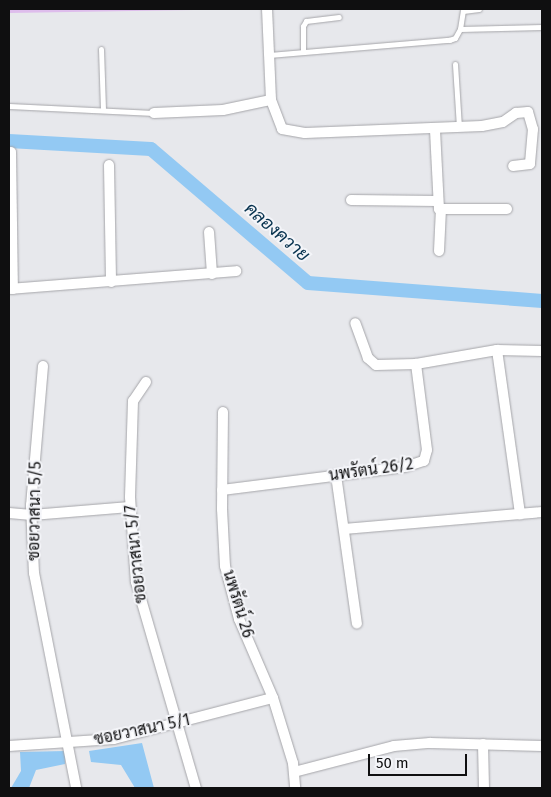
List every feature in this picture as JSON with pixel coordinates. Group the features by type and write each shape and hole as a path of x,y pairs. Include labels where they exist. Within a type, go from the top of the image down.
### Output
{"street":[{"path":"267,9 270,100 285,131 435,130 496,124 516,113 529,113 532,129 530,164 513,166"},
{"path":"154,113 223,110 270,100"},
{"path":"435,130 439,205 439,251"},
{"path":"11,152 11,289 236,272"},
{"path":"109,165 111,282"},
{"path":"351,200 507,210"},
{"path":"209,232 212,274"},
{"path":"355,323 368,358 376,365 416,364 498,350 542,351"},
{"path":"498,350 520,514"},
{"name":"นพรัตน์ 26/2","path":"222,490 404,467 424,461 427,450 416,364"},
{"name":"ซอยวาสนา 5/5","path":"44,366 32,515 34,573 70,743 76,788"},
{"name":"ซอยวาสนา 5/7","path":"146,382 133,401 130,507 134,564 142,609 196,788"},
{"name":"นพรัตน์ 26","path":"224,412 222,490 225,566 239,619 273,698 294,772 296,788"},
{"path":"336,475 357,624"},
{"path":"9,513 32,515 130,507"},
{"path":"344,529 542,512"},
{"name":"ซอยวาสนา 5/1","path":"9,746 70,743 114,738 178,724 273,698"},
{"path":"294,772 394,746 483,744 542,746"},
{"path":"483,744 484,788"}],"lane":[{"path":"269,55 449,40 455,38 460,29 463,11 479,9"},
{"path":"303,52 302,26 306,21 339,17"},
{"path":"460,29 542,27"},
{"path":"101,49 103,108"},
{"path":"455,64 459,128"},
{"path":"9,106 103,108 154,113"}],"shaded area":[{"path":"9,9 255,9 9,13"}],"water":[{"path":"142,743 154,788 135,788 121,765 91,762 89,751"},
{"path":"65,751 65,764 36,770 29,788 11,788 21,771 20,752"}],"waterway":[{"name":"คลองควาย","path":"9,141 151,149 308,283 542,301"}]}
